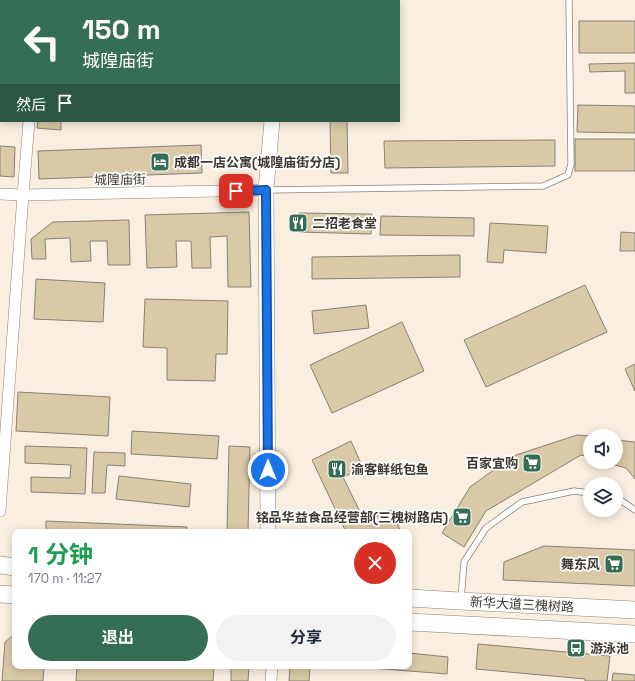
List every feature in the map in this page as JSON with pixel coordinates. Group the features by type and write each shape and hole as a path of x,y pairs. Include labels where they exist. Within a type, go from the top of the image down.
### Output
{"main road":[{"path":"0,566 12,567"},
{"path":"0,594 12,595"},
{"name":"新华大道三槐树路","path":"412,598 460,602 635,610"},
{"name":"新华大道三槐树路","path":"412,622 635,634"}],"street":[{"path":"0,511 29,122"},
{"path":"268,529 266,190 272,122"},
{"name":"城隍庙街","path":"0,194 23,195 266,190"},
{"path":"271,681 272,669"}],"lane":[{"path":"266,190 543,186 568,175 571,164 569,0"},
{"path":"460,602 464,562 486,528 522,502 574,491 583,492"},
{"path":"623,502 635,510"}],"building":[{"path":"579,21 635,21 635,53 579,53"},
{"path":"635,63 635,93 625,93 625,71 590,72 589,64"},
{"path":"578,105 635,106 635,133 577,132"},
{"path":"38,122 61,122 61,130 37,128"},
{"path":"330,122 347,122 348,173 331,173"},
{"path":"575,139 635,139 635,171 575,171"},
{"path":"555,140 555,166 385,168 384,141"},
{"path":"201,145 202,173 39,179 38,151"},
{"path":"0,146 15,147 14,177 0,176"},
{"path":"249,212 251,287 228,287 227,236 210,237 211,268 192,268 191,241 176,241 177,267 147,268 145,215"},
{"path":"299,213 372,214 371,234 299,232"},
{"path":"381,216 474,218 474,236 380,235"},
{"path":"129,220 130,265 108,265 107,241 90,241 91,261 71,262 70,238 45,239 46,259 32,259 31,239 53,222"},
{"path":"490,223 548,226 546,253 504,250 503,263 487,262"},
{"path":"621,232 635,233 635,251 620,251"},
{"path":"460,255 460,277 312,279 312,257"},
{"path":"36,279 105,283 103,322 34,319"},
{"path":"585,285 607,332 486,387 464,340"},
{"path":"145,299 228,301 227,354 216,354 215,381 167,380 167,348 143,347"},
{"path":"366,305 369,328 314,334 312,311"},
{"path":"402,322 424,371 332,413 310,365"},
{"path":"635,364 635,391 625,369"},
{"path":"18,392 110,397 108,436 16,431"},
{"path":"132,431 219,436 217,459 131,454"},
{"path":"577,435 583,435 583,455 581,455 486,511 464,547 442,533 470,487 513,456"},
{"path":"351,441 363,468 343,477 365,522 391,510 400,529 345,529 312,460"},
{"path":"623,441 635,442 635,479 626,468 623,467"},
{"path":"25,446 87,448 85,494 31,492 31,477 70,478 71,465 25,463"},
{"path":"229,446 250,447 248,529 227,529"},
{"path":"94,452 125,453 125,466 107,465 105,493 92,493"},
{"path":"119,476 191,484 189,507 116,499"},
{"path":"46,521 187,527 187,529 46,529"},
{"path":"544,546 635,550 635,586 503,580 504,562"},
{"path":"12,636 12,669 44,669 43,681 2,681 5,642"},
{"path":"478,644 610,656 607,681 585,681 585,679 476,669"},
{"path":"412,653 448,657 447,674 384,669 412,669"},
{"path":"77,669 214,669 213,681 76,681"},
{"path":"231,669 249,669 248,681 231,681"},
{"path":"290,669 310,669 309,681 289,681"},
{"path":"613,673 635,675 635,681 612,681"}],"place":[{"name":"成都一店公寓(城隍庙街分店)","path":"160,162"},
{"name":"二招老食堂","path":"298,223"},
{"name":"百家宜购","path":"532,463"},
{"name":"渝客鲜纸包鱼","path":"337,469"},
{"name":"铭品华益食品经营部(三槐树路店)","path":"462,517"},
{"name":"舞东风","path":"614,564"},
{"name":"游泳池","path":"576,648"}],"route":[{"path":"236,191 266,190 268,470"}]}
